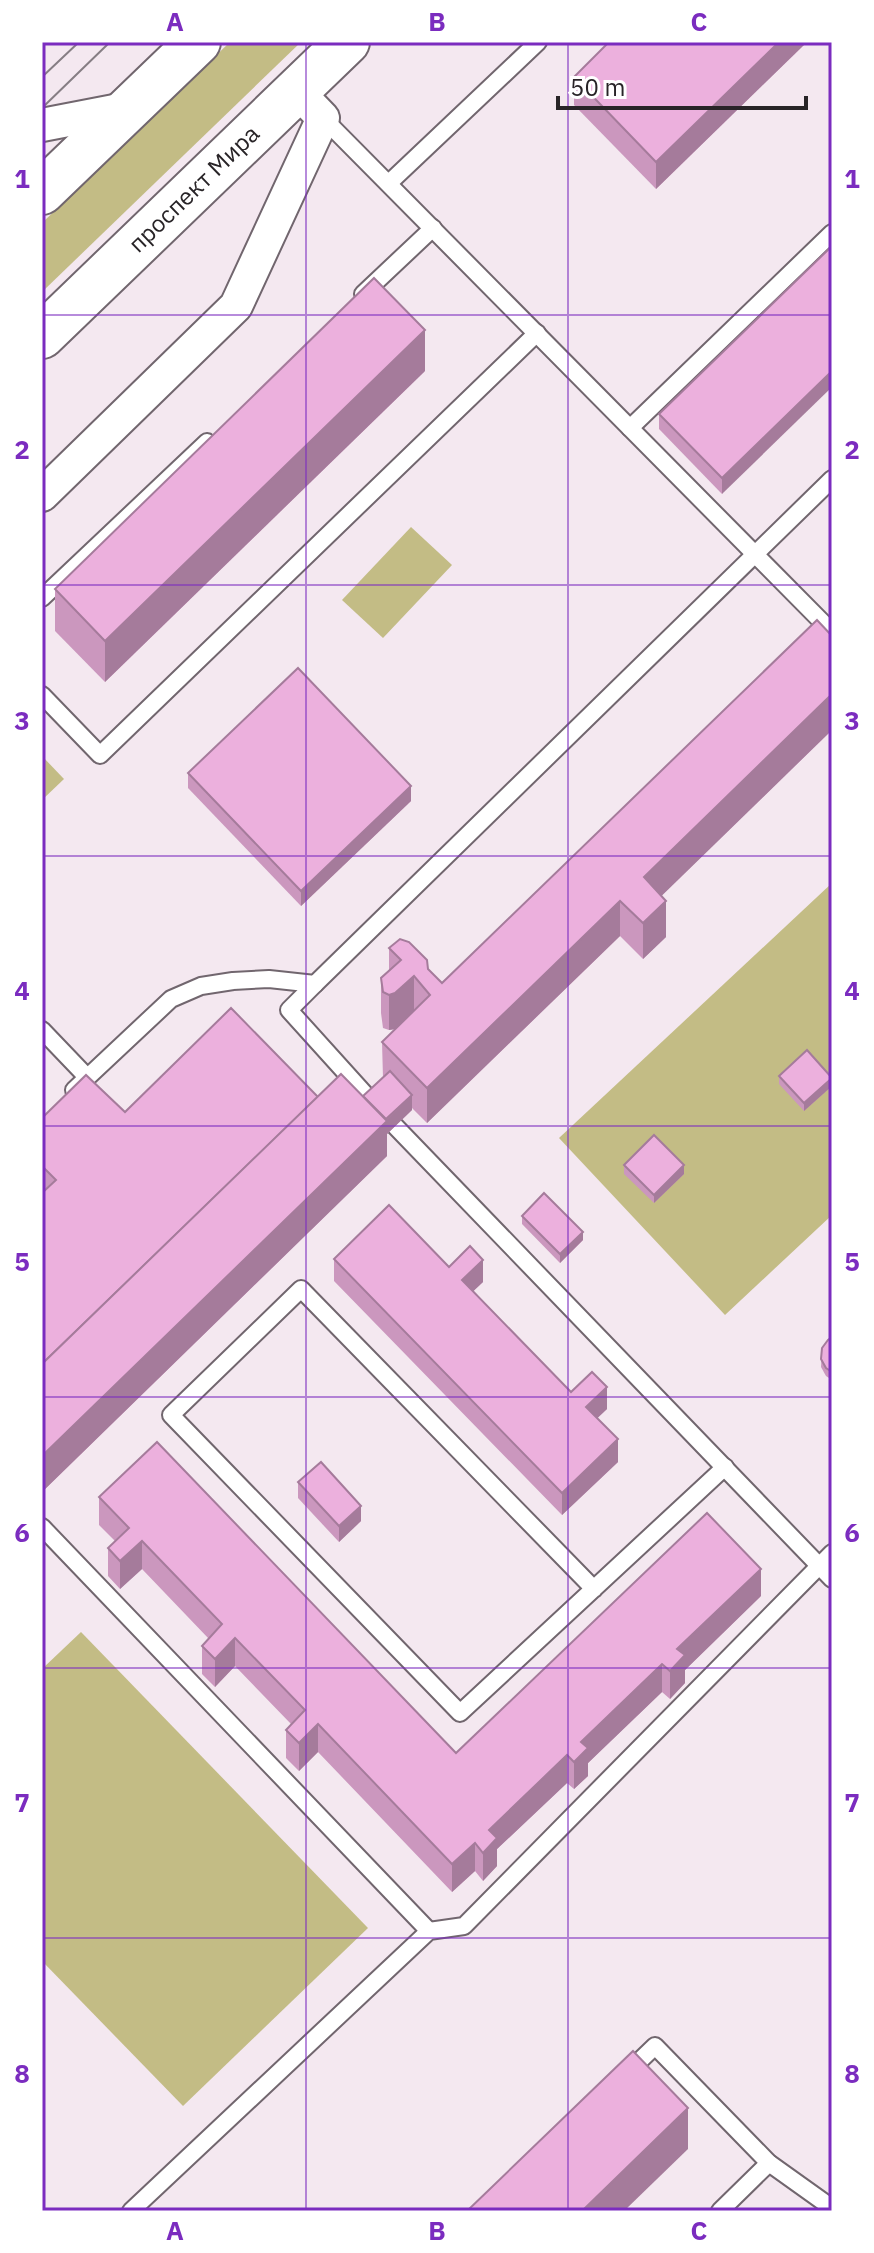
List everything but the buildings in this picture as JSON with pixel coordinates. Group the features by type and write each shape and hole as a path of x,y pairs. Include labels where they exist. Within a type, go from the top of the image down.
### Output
{"main road":[{"path":"42,192 198,42"},
{"name":"проспект Мира","path":"42,336 310,104 347,42"}],"street":[{"path":"42,495 236,306 310,104"},
{"path":"42,125 130,108"}],"lane":[{"path":"389,183 538,42"},
{"path":"310,104 832,632"},
{"path":"352,304 433,228"},
{"path":"630,428 832,233"},
{"path":"42,695 100,755 537,333"},
{"path":"42,598 214,435"},
{"path":"373,1103 289,1010 832,479"},
{"path":"59,1105 171,999 201,986 233,981 269,979 315,984"},
{"path":"42,1030 87,1077"},
{"path":"395,1126 832,1579"},
{"path":"594,1589 301,1289 171,1415 460,1713 594,1589 725,1467"},
{"path":"42,1527 429,1931"},
{"path":"131,2211 429,1931 464,1926 832,1553"},
{"path":"620,2079 655,2046 769,2163 832,2208"},
{"path":"720,2211 769,2163"}],"shaded area":[{"path":"230,42 301,42 42,292 42,223"},
{"path":"411,527 452,565 383,638 342,600"},
{"path":"42,756 64,779 42,800"},
{"path":"832,883 832,1215 725,1315 559,1138"},
{"path":"81,1632 368,1928 183,2106 42,1961 42,1669"}],"tram line":[{"path":"42,77 79,42"},
{"path":"42,108 110,42"}]}
